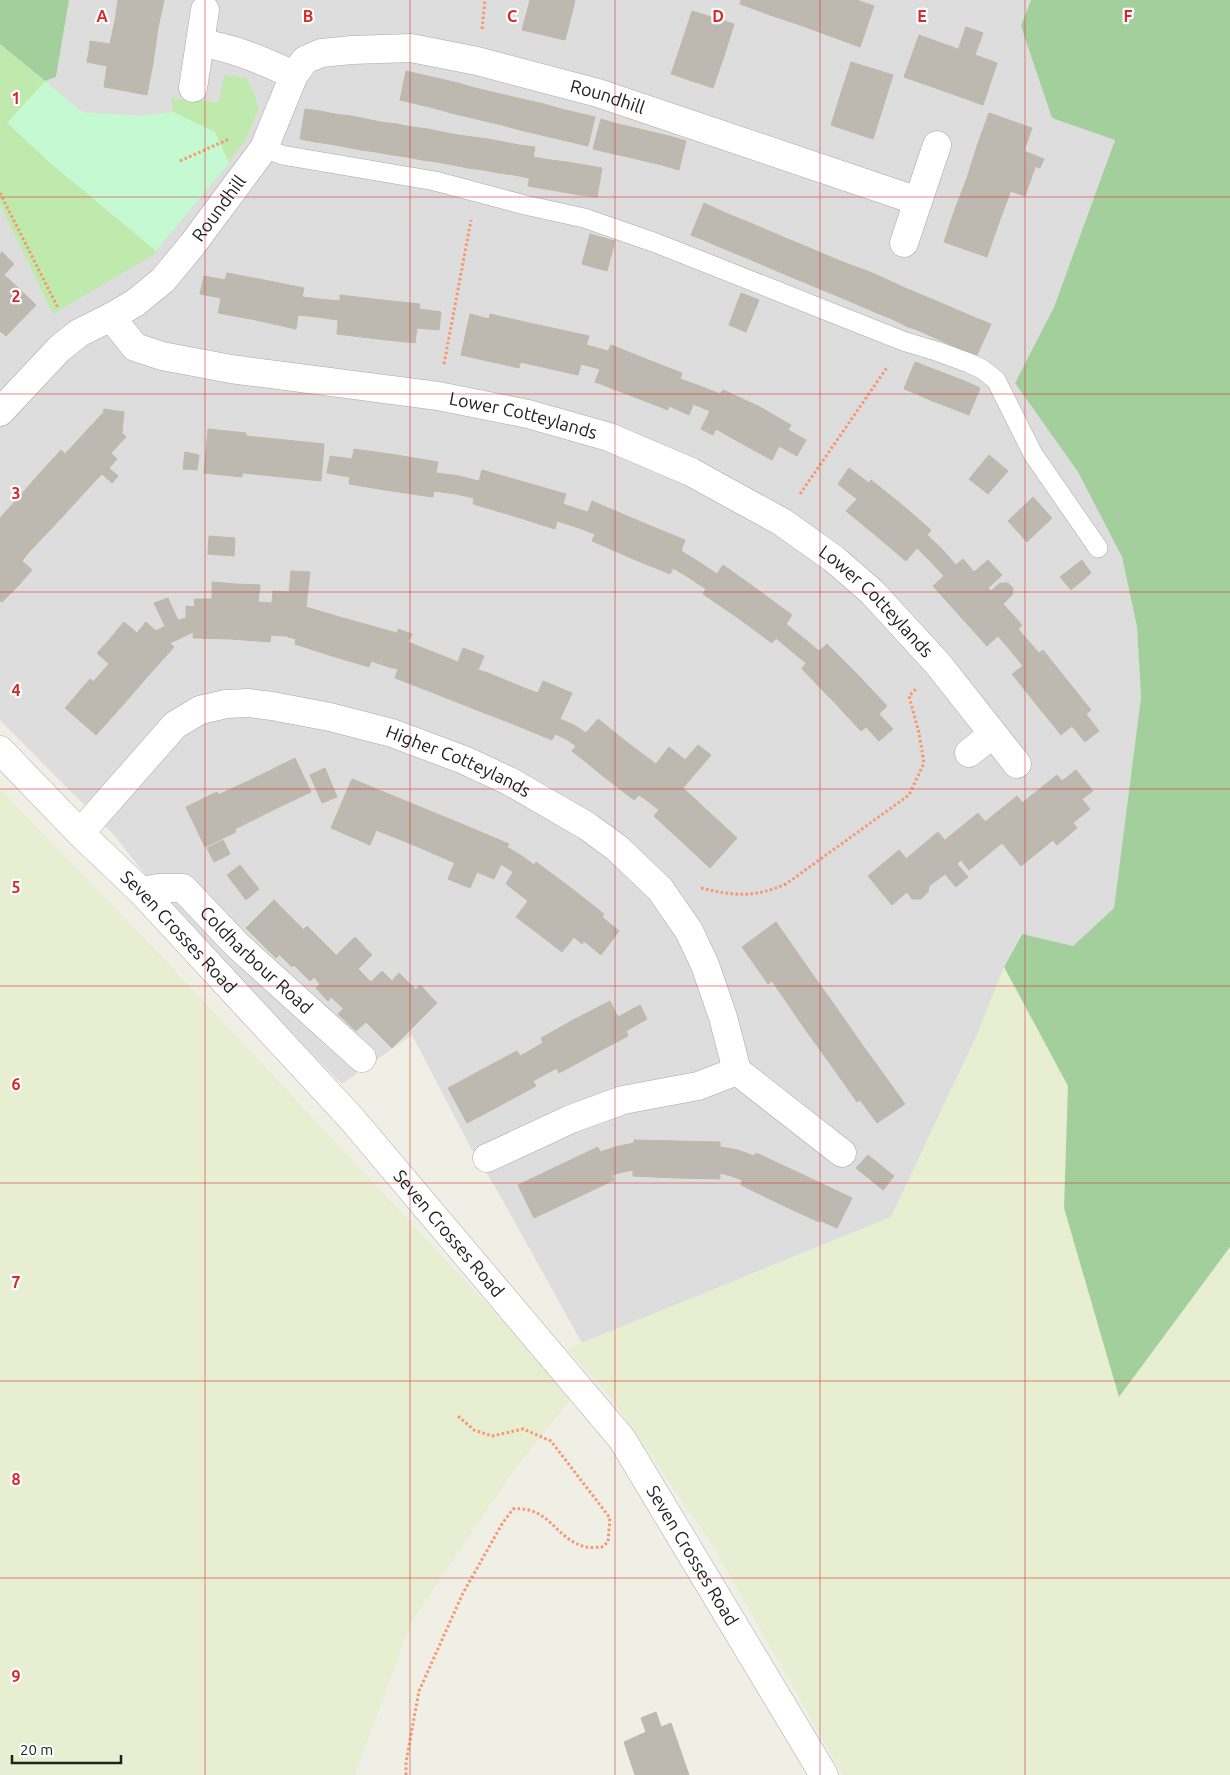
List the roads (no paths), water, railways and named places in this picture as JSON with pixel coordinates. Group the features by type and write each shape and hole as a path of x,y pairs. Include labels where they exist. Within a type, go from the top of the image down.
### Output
{"street":[{"path":"193,88 205,10"},
{"path":"200,43 251,55 294,75"},
{"name":"Roundhill","path":"111,317 135,303 163,280 192,245 264,148 294,75 306,60 322,53 411,48 477,61 598,93 918,201"},
{"path":"904,243 937,145"},
{"path":"0,412 59,349 80,333 111,317"},
{"name":"Lower Cotteylands","path":"111,317 135,347 162,356 230,369 438,396 528,414 609,437 692,472 782,522 834,559 872,592 938,664 1017,764"},
{"name":"Higher Cotteylands","path":"80,833 175,726 200,710 226,704 248,703 330,717 392,733 464,760 509,781 587,826 617,848 660,889 689,931 705,965 723,1017 737,1071"},
{"path":"969,753 993,734"},
{"name":"Seven Crosses Road","path":"0,750 80,833 141,891 351,1118 622,1439 824,1775"},
{"name":"Coldharbour Road","path":"141,891 158,888 183,888 238,946 362,1058"},
{"path":"487,1158 572,1118 615,1103 698,1086 737,1071 842,1153"}],"lane":[{"path":"264,148 282,155 434,181 593,221 656,243 982,369 996,380 1033,454 1098,548"}]}
